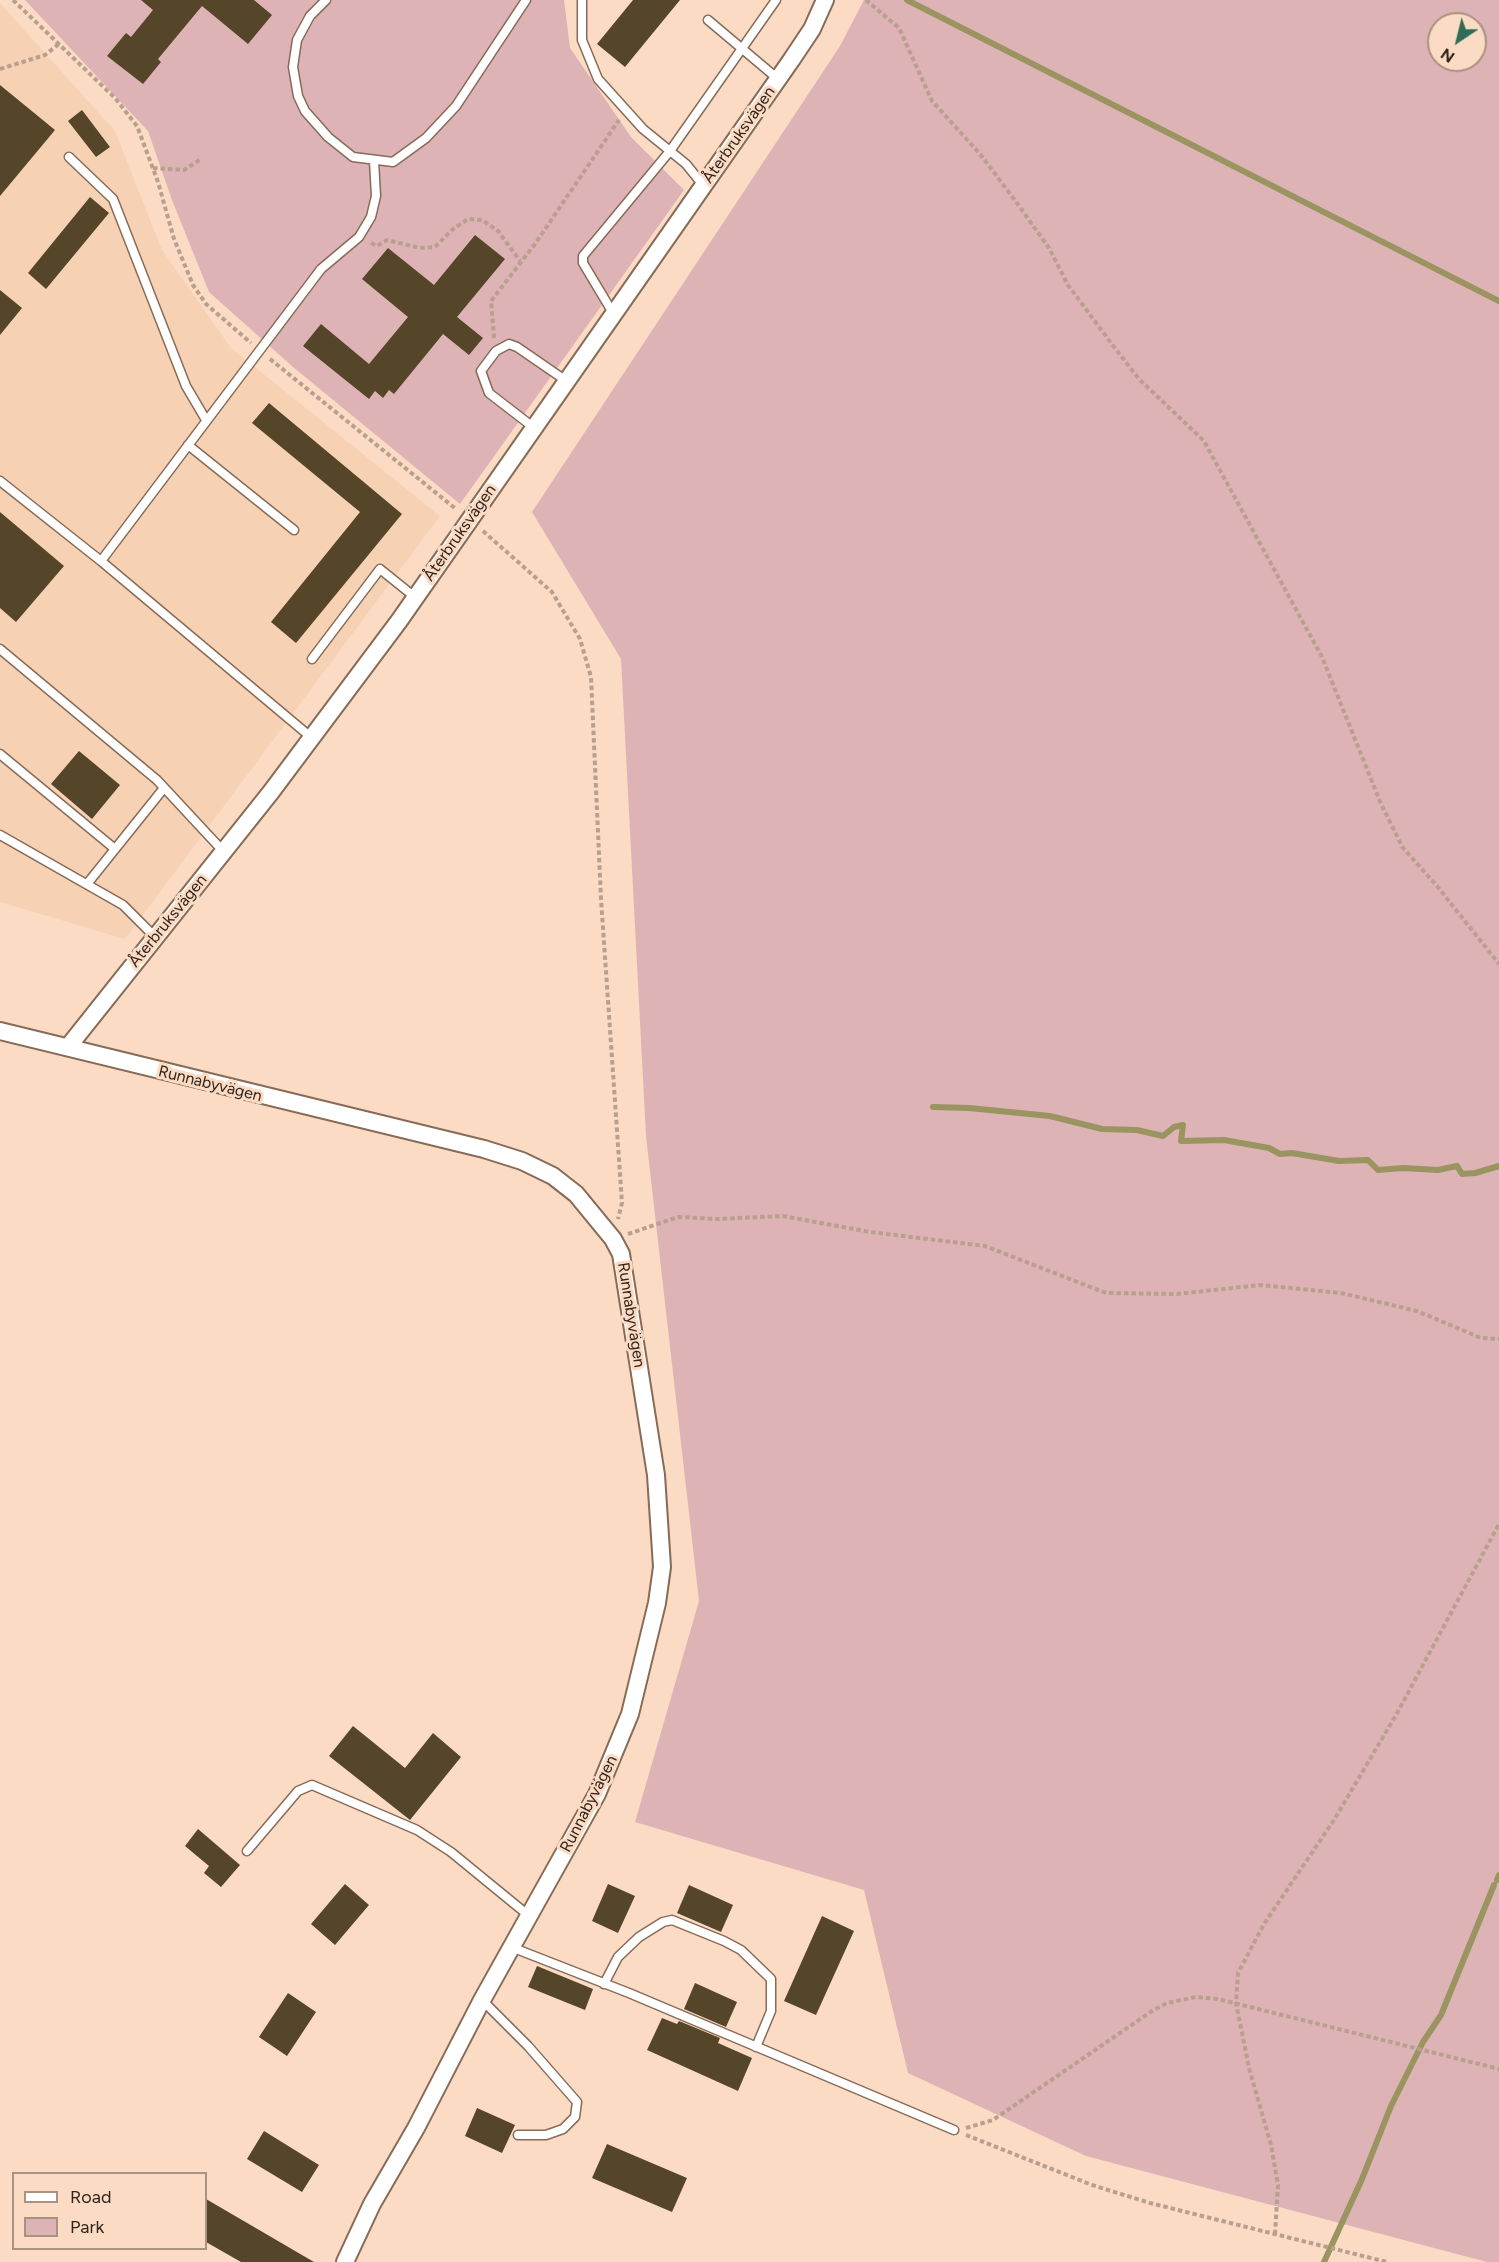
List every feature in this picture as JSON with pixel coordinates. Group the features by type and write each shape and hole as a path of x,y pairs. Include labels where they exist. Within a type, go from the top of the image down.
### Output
{"street":[{"name":"Återbruksvägen","path":"68,1047 312,738 416,598 533,427 778,79 812,29 825,0"},
{"name":"Runnabyvägen","path":"0,1031 484,1149 522,1161 553,1176 576,1194 613,1239 621,1254 627,1279 661,1522 659,1585 647,1648 630,1714 618,1749 597,1794 528,1915 416,2128 372,2204 345,2262"}],"lane":[{"path":"326,0 310,16 297,40 293,67 298,96 305,111 328,137 353,157 393,162 426,138 456,106 526,0"},
{"path":"582,0 582,40 588,60 598,79 625,111 686,164 703,185"},
{"path":"613,313 583,263 583,256 670,151 776,0"},
{"path":"708,20 778,79"},
{"path":"69,157 113,199 186,386 206,420"},
{"path":"101,561 258,349 321,269 359,237 371,217 376,196 374,161"},
{"path":"533,427 489,393 481,371 496,351 509,344 518,347 566,381"},
{"path":"188,445 294,530"},
{"path":"0,481 101,561 312,738"},
{"path":"312,659 381,569 416,598"},
{"path":"0,649 164,788 223,851"},
{"path":"0,754 115,849"},
{"path":"87,884 164,788"},
{"path":"0,835 123,905 154,937"},
{"path":"247,1851 298,1791 312,1785 417,1830 451,1852 528,1915"},
{"path":"604,1984 618,1957 646,1931 663,1922 672,1920 724,1941 741,1950 771,1979 771,2011 756,2047"},
{"path":"511,1947 954,2130"},
{"path":"482,2000 528,2046 577,2102 575,2117 563,2129 546,2135 518,2135"}],"path":[{"path":"13,0 115,98 137,126 153,168 174,239 193,285 217,315 364,438 470,520 552,592 580,639 591,677 601,898 622,1203 613,1239"},
{"path":"866,0 899,28 932,101 980,154 1014,199 1049,248 1068,285 1111,344 1139,379 1204,441 1322,657 1381,804 1403,848 1437,886 1499,964"},
{"path":"0,69 45,55 58,45"},
{"path":"496,351 491,301 535,244 625,111"},
{"path":"153,168 184,170 201,159"},
{"path":"359,237 376,246 387,240 420,248 435,247 453,229 468,219 482,220 498,231 520,261"},
{"path":"613,1239 678,1217 717,1219 783,1216 870,1232 985,1246 1106,1293 1177,1294 1260,1286 1341,1293 1417,1311 1480,1338 1499,1339"},
{"path":"1275,2234 1278,2185 1271,2145 1249,2068 1236,2003 1238,1972 1264,1924 1334,1820 1396,1715 1499,1524"},
{"path":"954,2130 993,2120 1167,2003 1196,1997 1236,2003 1499,2069"},
{"path":"954,2130 1092,2185 1150,2203 1387,2262"}],"shaded area":[{"path":"0,3 115,131 162,250 231,348 440,516 125,939 0,902"}],"green space":[{"path":"25,0 564,0 570,48 631,137 684,190 460,504 293,367 209,292 172,200 148,131"},
{"path":"864,0 1499,0 1499,2262 1487,2262 1086,2156 908,2073 864,1890 635,1822 699,1601 646,1136 621,659 532,512 840,46"}],"building":[{"path":"141,0 254,0 272,15 248,44 202,6 158,59 161,62 143,84 107,56 126,33 131,37 153,10"},
{"path":"633,0 680,0 625,67 597,44"},
{"path":"0,85 55,130 0,196"},
{"path":"82,110 110,147 96,157 68,121"},
{"path":"90,197 109,213 46,289 28,273"},
{"path":"475,235 505,259 457,317 483,338 469,355 443,334 394,394 389,390 383,398 375,391 369,399 303,346 321,324 369,364 408,317 362,279 388,248 434,285"},
{"path":"0,290 22,308 0,335"},
{"path":"269,403 402,514 296,643 271,622 360,512 252,423"},
{"path":"0,512 64,566 16,622 0,608"},
{"path":"79,751 120,785 92,819 51,784"},
{"path":"353,1726 405,1768 433,1733 461,1757 410,1820 329,1756"},
{"path":"198,1829 240,1865 221,1887 204,1873 209,1866 185,1846"},
{"path":"345,1884 369,1905 335,1945 311,1924"},
{"path":"608,1884 635,1896 618,1933 592,1921"},
{"path":"689,1885 733,1905 721,1932 677,1913"},
{"path":"822,1916 854,1931 816,2015 784,2001"},
{"path":"537,1966 593,1989 585,2010 528,1987"},
{"path":"695,1983 737,2002 726,2027 684,2009"},
{"path":"288,1993 316,2012 287,2056 259,2037"},
{"path":"662,2018 677,2024 679,2021 720,2038 718,2043 752,2058 738,2091 647,2050"},
{"path":"477,2108 515,2125 502,2153 465,2136"},
{"path":"264,2131 319,2165 302,2192 247,2159"},
{"path":"607,2144 687,2178 672,2212 592,2178"},
{"path":"207,2200 314,2262 241,2262 207,2243"}],"waterway":[{"path":"907,0 1499,301"},
{"path":"933,1107 1050,1116 1102,1129 1137,1130 1163,1136 1174,1127 1183,1125 1181,1141 1224,1140 1269,1148 1280,1154 1292,1153 1339,1161 1368,1160 1378,1170 1403,1168 1438,1170 1457,1166 1462,1174 1499,1166"},
{"path":"1497,1880 1499,1875"},
{"path":"1324,2262 1362,2179 1391,2106 1423,2042 1441,2015 1494,1885"}]}
